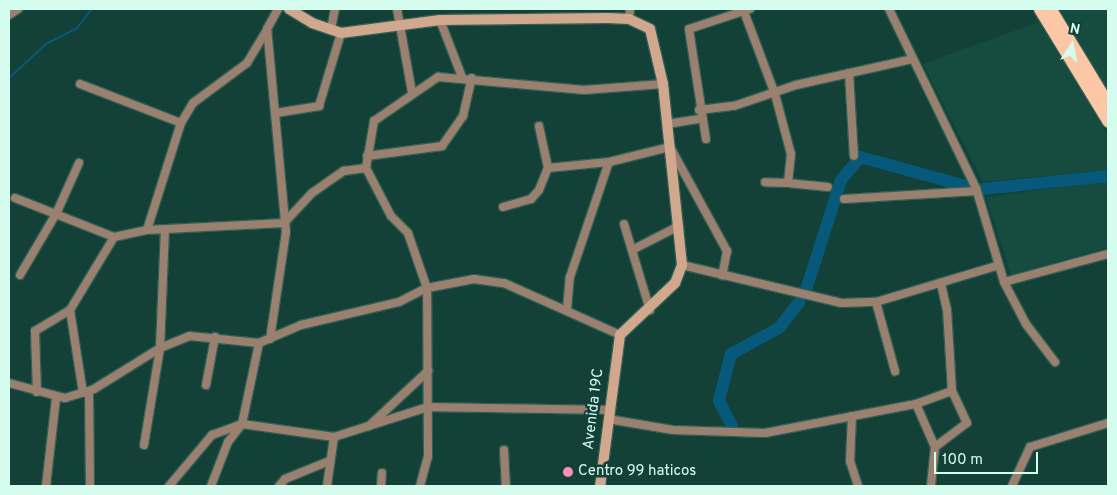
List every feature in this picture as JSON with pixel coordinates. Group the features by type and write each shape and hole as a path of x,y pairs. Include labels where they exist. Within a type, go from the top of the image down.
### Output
{"main road":[{"path":"1039,9 1108,122"},
{"path":"1051,9 1108,103"}],"street":[{"path":"9,15 18,9"},
{"path":"147,230 181,123 193,103 247,63 278,9"},
{"path":"9,383 56,398 86,392 160,348 190,336 216,337 259,343 301,325 399,302 427,288 474,279 504,282 567,309 620,335 650,310 675,283 682,265 663,84 654,35 630,14 400,22 336,31 289,9"},
{"path":"276,112 319,106 336,31 335,9"},
{"path":"398,9 412,92"},
{"path":"889,9 977,191 1004,282 1026,324 1055,362"},
{"path":"706,139 700,119 689,29 746,10 775,94 790,154 788,183"},
{"path":"440,20 462,77"},
{"path":"267,29 276,112 284,223 281,281 270,339"},
{"path":"699,110 734,106 849,73 912,58"},
{"path":"849,73 854,156"},
{"path":"420,486 428,457 427,288 408,233 377,194 366,168 374,121 430,79 462,77 584,90 663,84"},
{"path":"367,156 442,146 463,116 472,78"},
{"path":"80,84 181,123"},
{"path":"667,124 700,119"},
{"path":"502,207 531,200 548,168 539,126"},
{"path":"548,168 609,162 670,147"},
{"path":"670,147 727,251 722,276"},
{"path":"567,309 570,277 609,162"},
{"path":"20,275 56,214 78,163"},
{"path":"16,198 114,236 147,230 284,223 312,193 344,171 366,168"},
{"path":"765,182 828,187"},
{"path":"844,199 977,191"},
{"path":"624,224 650,310"},
{"path":"632,250 679,226"},
{"path":"144,445 160,348 165,229"},
{"path":"37,392 34,331 70,310 114,236"},
{"path":"1004,282 1108,254"},
{"path":"682,265 824,301 876,302 999,265"},
{"path":"935,446 966,428 966,417 952,391 948,310 940,282"},
{"path":"876,302 895,371"},
{"path":"70,310 86,392 90,486"},
{"name":"Avenida 19C","path":"598,485 620,335"},
{"path":"206,385 216,337"},
{"path":"211,486 228,442 242,424 259,343"},
{"path":"369,426 428,371"},
{"path":"169,486 212,435 242,424 334,437 428,407 608,414 673,430 765,433 916,404 952,391"},
{"path":"46,486 56,398"},
{"path":"916,404 935,446 931,486"},
{"path":"852,416 850,461 858,486"},
{"path":"1012,486 1030,448 1108,423"},
{"path":"328,486 329,461 334,437"},
{"path":"504,450 506,486"},
{"path":"278,486 285,479 329,461"},
{"path":"381,486 382,473"}],"shaded area":[{"path":"1056,9 1108,9 1108,91"},
{"path":"1039,22 1108,136 1108,170 983,182 923,64"},
{"path":"1108,181 1108,247 1011,275 986,197"}],"waterway":[{"path":"9,78 46,44 77,28 92,9"},
{"path":"806,290 841,180 860,157 973,188"},
{"path":"983,189 1108,176"},
{"path":"732,426 719,400 731,354 779,328 799,302"}],"place":[{"name":"Centro 99 haticos","path":"568,472"}]}
